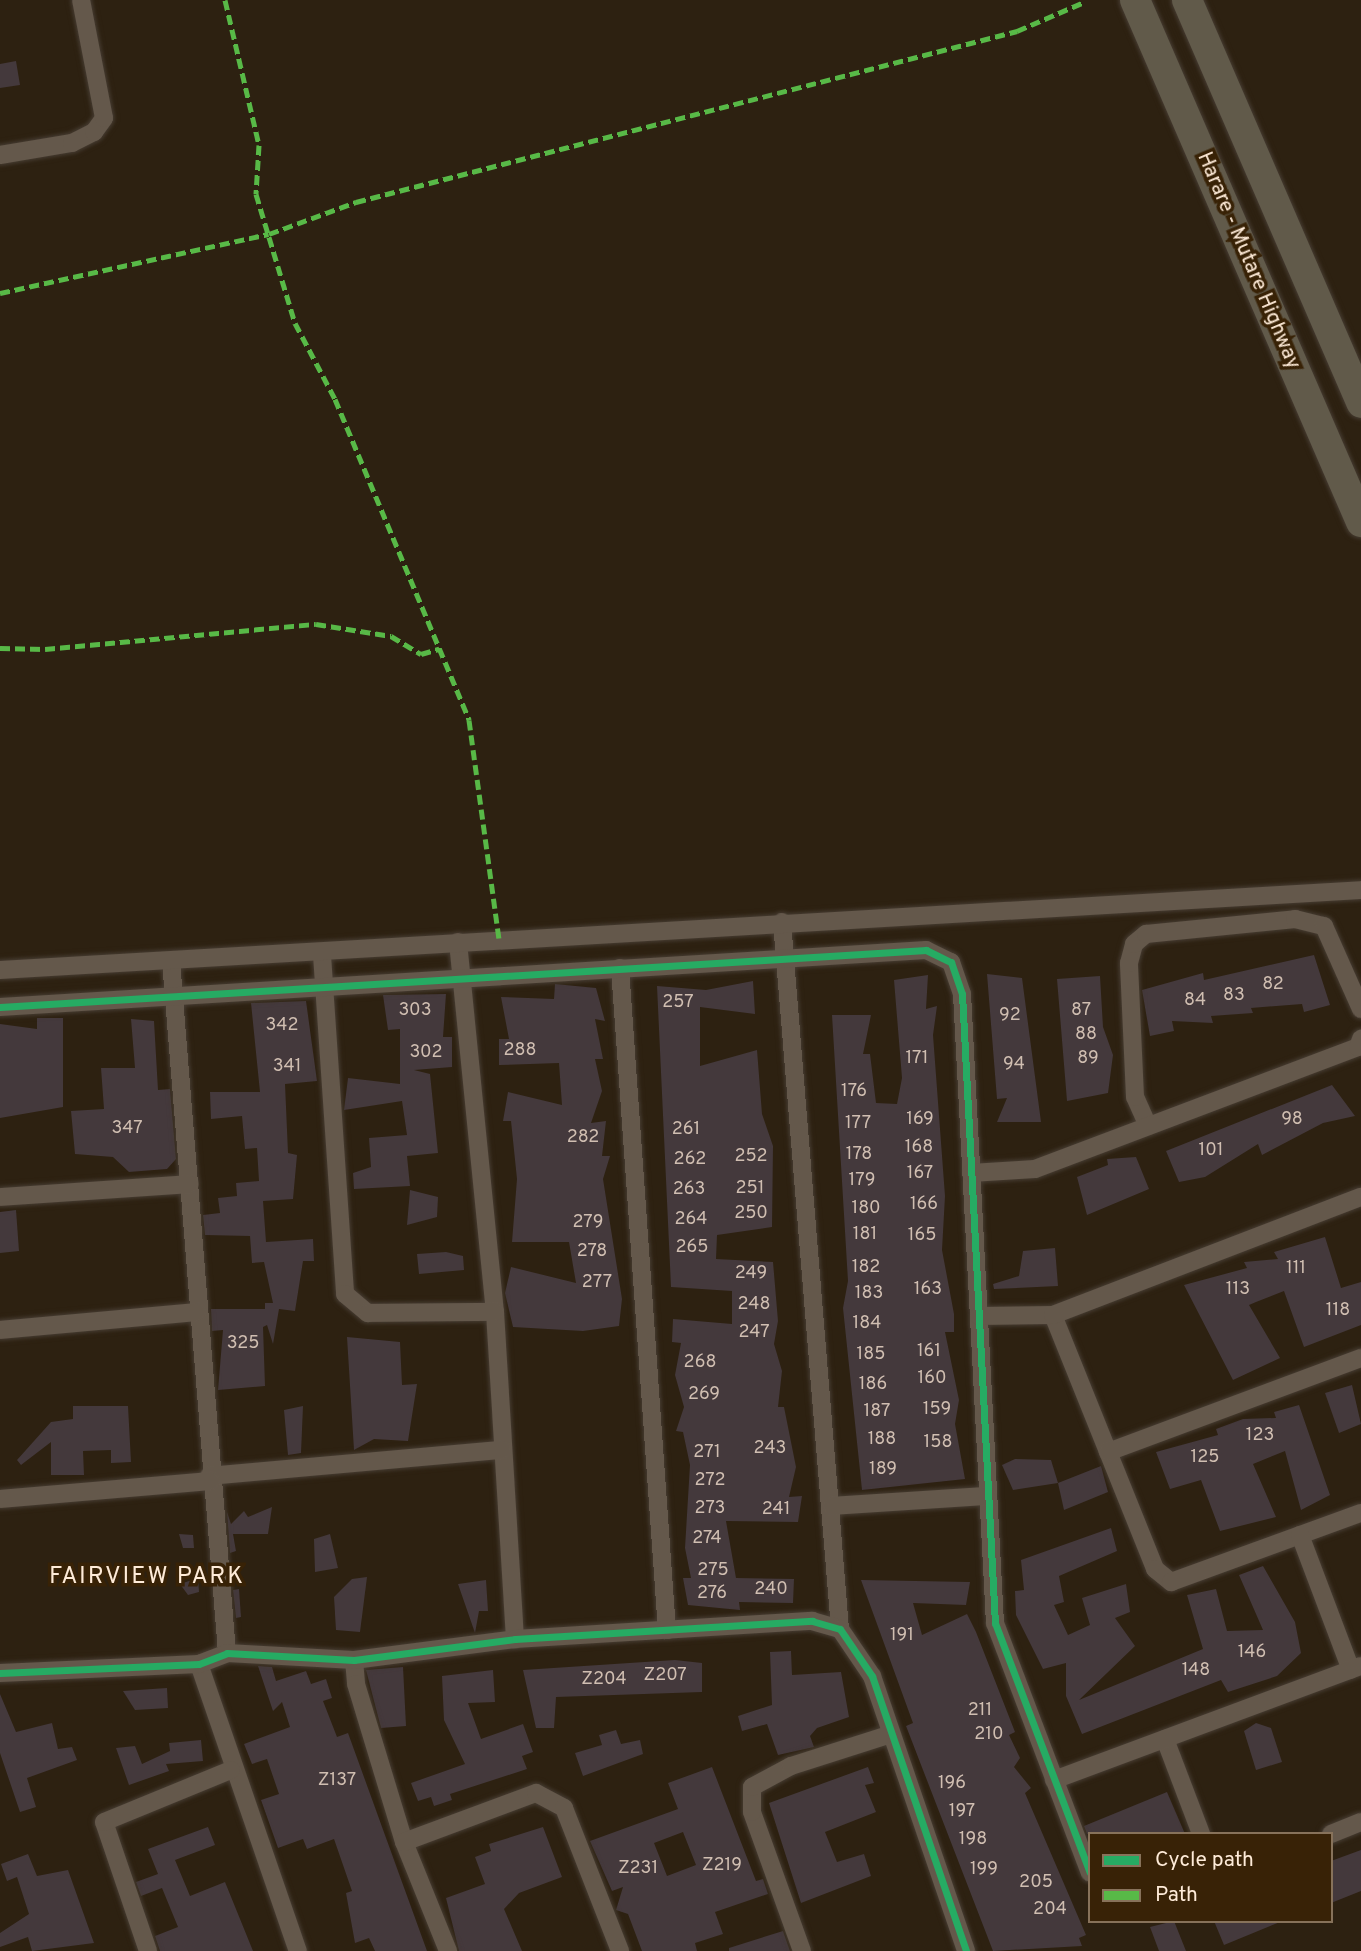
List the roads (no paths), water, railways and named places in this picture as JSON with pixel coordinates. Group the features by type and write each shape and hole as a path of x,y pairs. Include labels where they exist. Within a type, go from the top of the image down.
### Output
{"highway":[{"name":"Harare - Mutare Highway","path":"1135,0 1361,522"},
{"path":"1187,0 1361,403"}],"street":[{"path":"0,155 72,143 94,132 104,118 81,0"},
{"path":"0,970 322,955 458,942 1361,890"},
{"path":"1148,1126 1135,1097 1129,963 1134,944 1146,934 1295,919 1324,926 1361,1009"},
{"path":"782,922 840,1629 872,1676 888,1735 966,1951"},
{"path":"458,942 495,1312 515,1639"},
{"path":"0,1007 324,982 461,978 926,950 951,962 962,994 995,1623 1088,1868"},
{"path":"322,955 345,1294 368,1313 495,1312"},
{"path":"171,961 171,994 190,1184 196,1312 209,1478 227,1653"},
{"path":"620,968 667,1630"},
{"path":"971,1173 1035,1169 1358,1047 1361,1039"},
{"path":"0,1197 190,1184"},
{"path":"979,1317 1053,1315 1361,1198"},
{"path":"0,1330 196,1312"},
{"path":"1053,1315 1155,1569 1171,1582 1361,1513"},
{"path":"1108,1452 1361,1358"},
{"path":"0,1499 502,1450"},
{"path":"832,1506 988,1496"},
{"path":"1054,1780 1356,1668 1300,1535"},
{"path":"0,1673 199,1664 227,1653 354,1660 515,1639 812,1621 840,1629"},
{"path":"354,1660 356,1684 404,1842 447,1951"},
{"path":"199,1664 231,1770 298,1951"},
{"path":"802,1951 752,1812 752,1787 792,1766 888,1735"},
{"path":"1165,1739 1200,1832"},
{"path":"148,1951 104,1822 231,1770"},
{"path":"404,1842 536,1793 564,1808 620,1951"},
{"path":"1333,1833 1361,1822"}],"district":[{"name":"FAIRVIEW PARK","path":"147,1578"}]}
